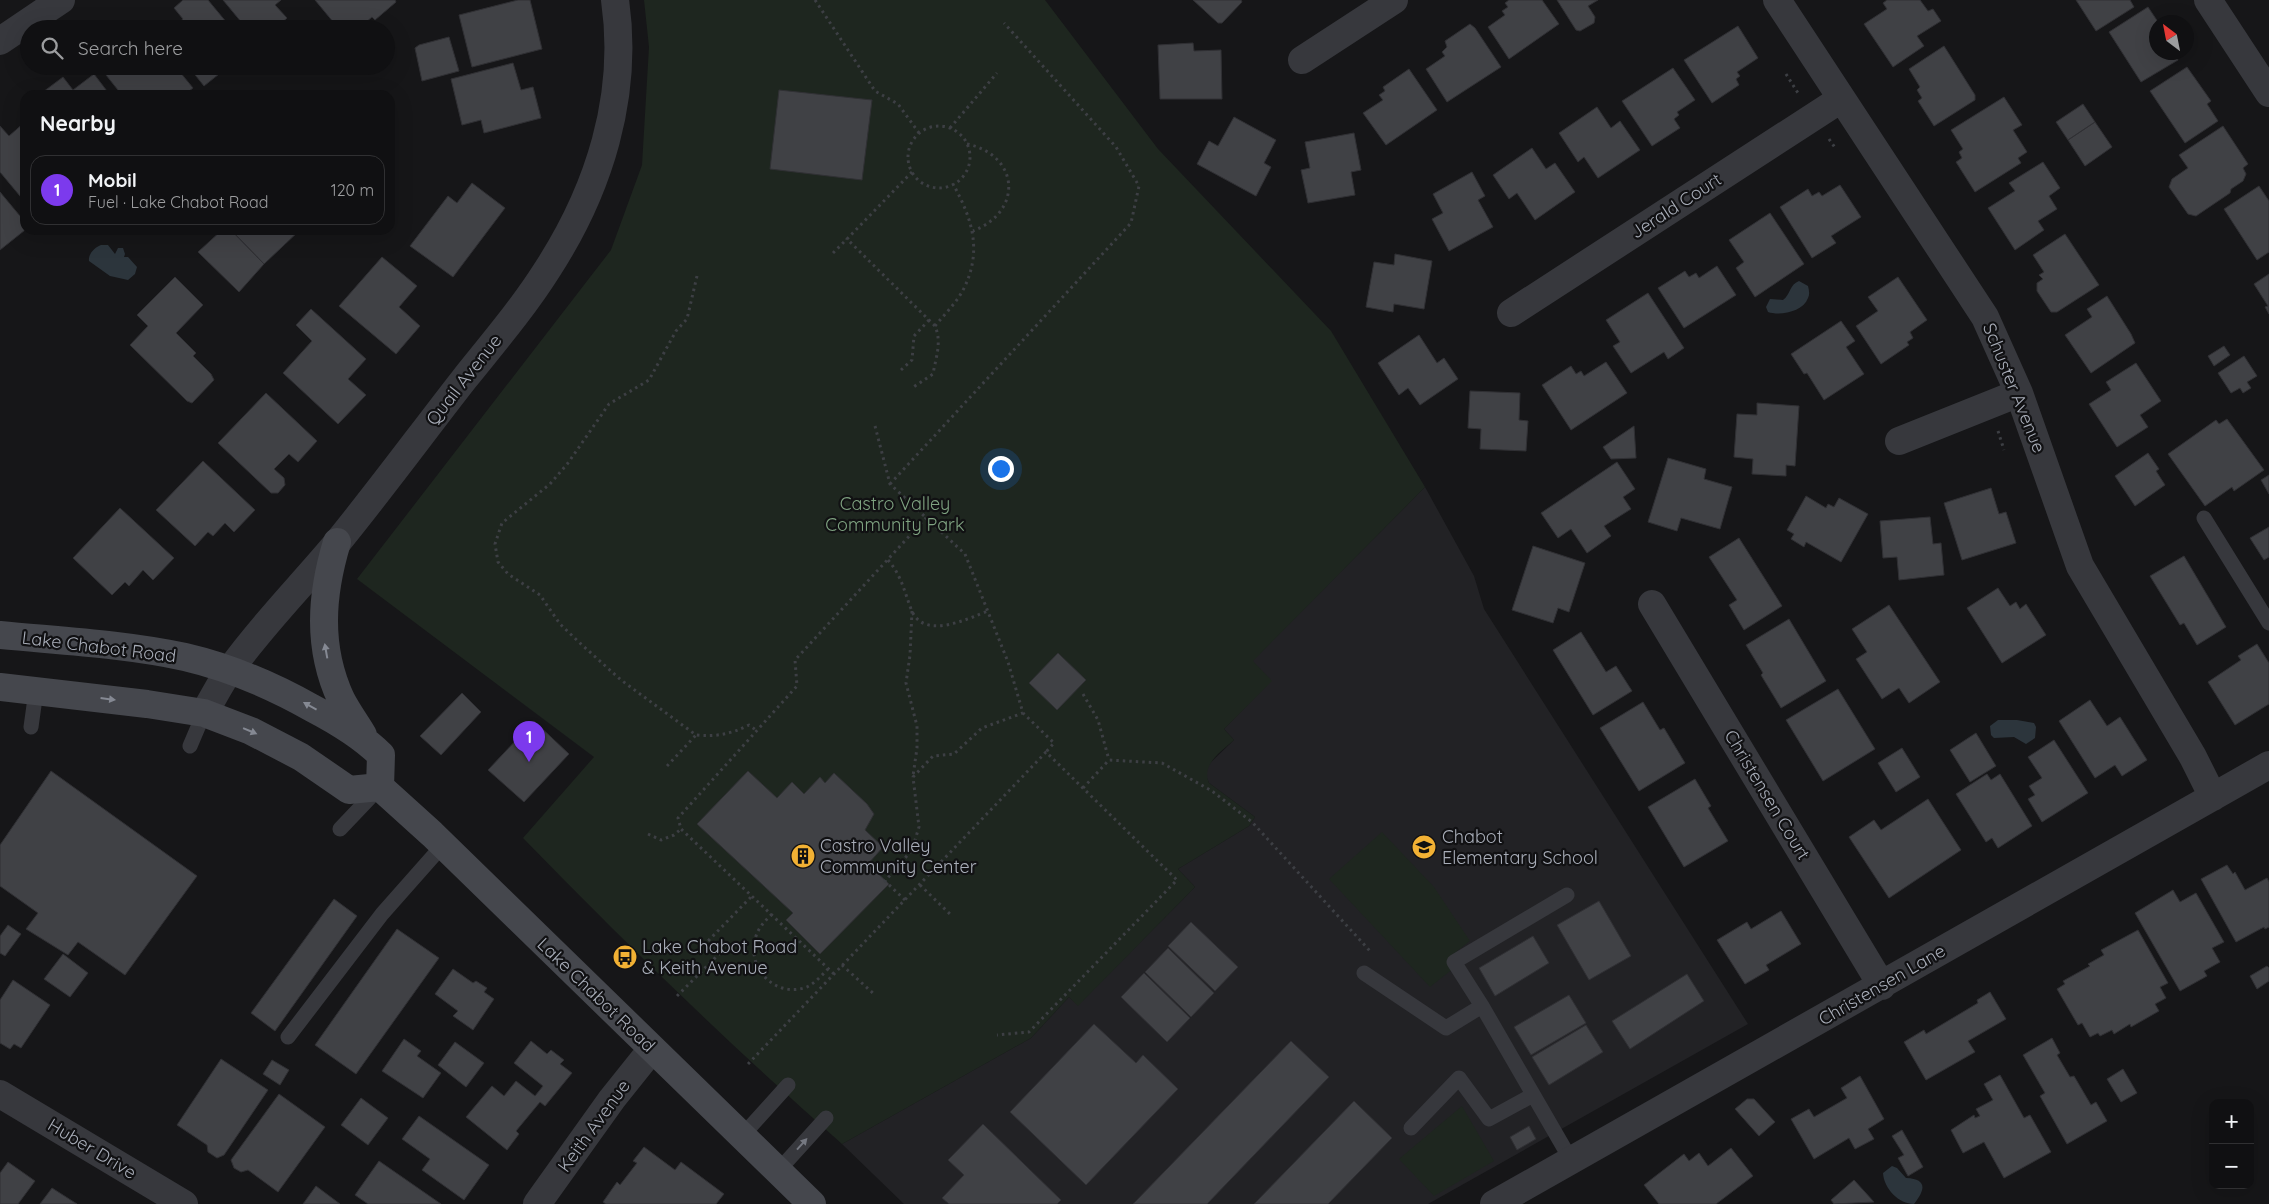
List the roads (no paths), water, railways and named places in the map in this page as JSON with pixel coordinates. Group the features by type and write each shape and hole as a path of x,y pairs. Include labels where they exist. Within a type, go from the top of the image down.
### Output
{"main road":[{"path":"337,542 328,572 323,604 323,630 326,654 341,700 368,742"},
{"name":"Lake Chabot Road","path":"0,635 117,645 186,658 229,671 291,696 368,742 381,755 380,787 443,845 812,1204"},
{"path":"0,687 146,704 204,714 251,731 285,748 349,790 380,787"}],"street":[{"path":"31,20 61,0"},
{"name":"Quail Avenue","path":"204,714 229,671 255,637 337,542 527,300 547,271 579,215 598,167 611,123 620,51 616,0"},
{"path":"1302,60 1394,0"},
{"name":"Schuster Avenue","path":"1776,0 1985,316 2019,394 2080,566 2193,757 2213,797"},
{"path":"2208,0 2269,93"},
{"path":"0,41 20,28"},
{"name":"Jerald Court","path":"1511,313 1841,99"},
{"path":"1899,441 2019,394"},
{"name":"Christensen Court","path":"1652,604 1882,986"},
{"name":"Christensen Lane","path":"1494,1204 2213,797 2267,770"},
{"name":"Keith Avenue","path":"537,1204 612,1099 652,1049"},
{"name":"Huber Drive","path":"0,1094 184,1204"}],"lane":[{"path":"2204,518 2269,623"},
{"path":"32,727 36,690"},
{"path":"190,746 204,714"},
{"path":"340,829 380,787"},
{"path":"288,1037 382,914 443,845"},
{"path":"1568,896 1454,962 1482,1006 1571,1160"},
{"path":"1364,973 1446,1028 1482,1006"},
{"path":"1411,1128 1459,1078 1488,1119 1533,1095"},
{"path":"742,1136 788,1085"},
{"path":"778,1171 826,1118"}],"place":[{"name":"Mobil","path":"529,762"},
{"name":"Chabot Elementary School","path":"1424,847"},
{"name":"Castro Valley Community Center","path":"803,856"},
{"name":"Lake Chabot Road & Keith Avenue","path":"625,957"}],"park label":[{"name":"Castro Valley Community Park","path":"895,514"}]}
